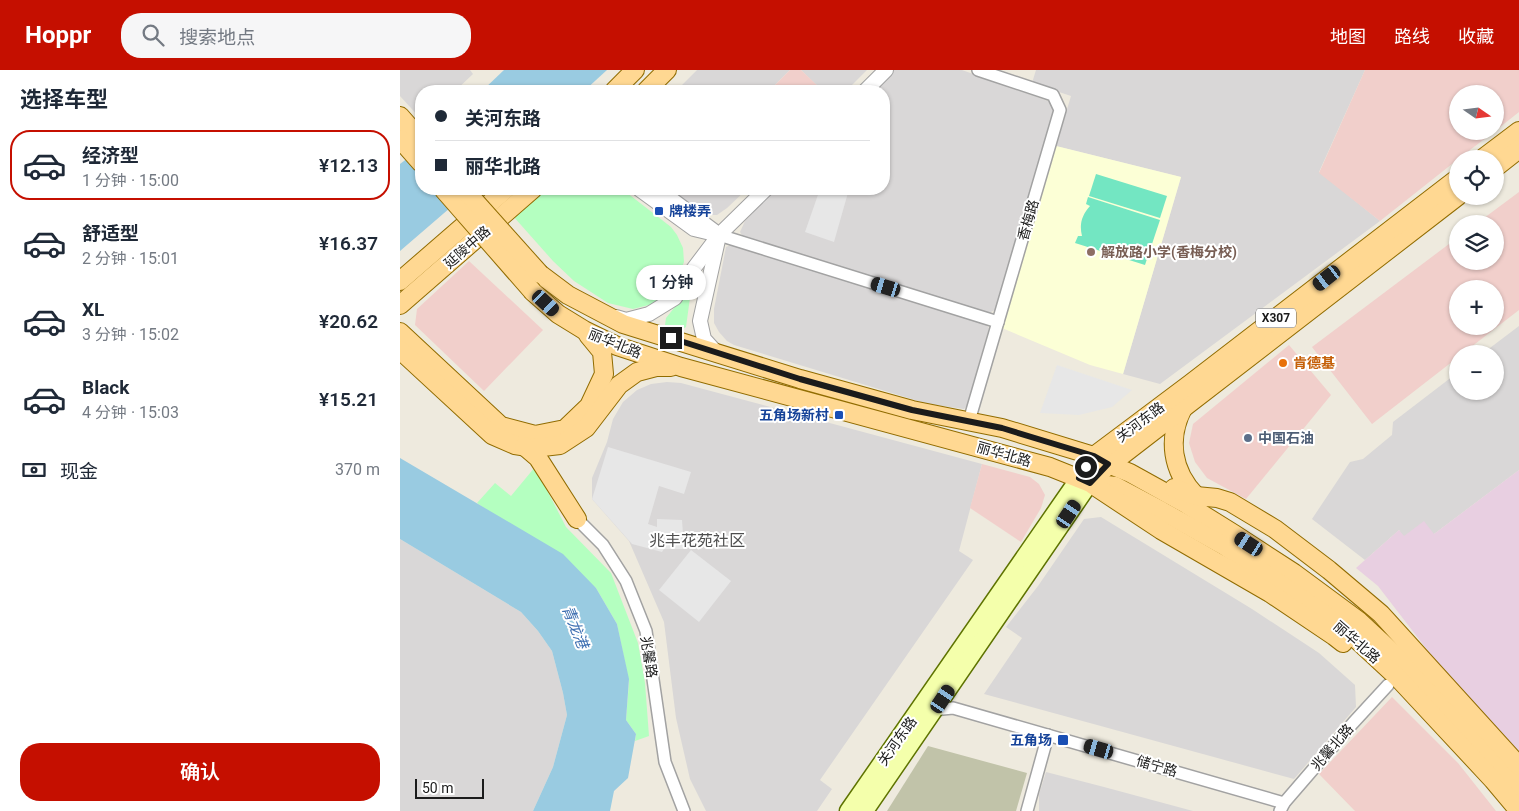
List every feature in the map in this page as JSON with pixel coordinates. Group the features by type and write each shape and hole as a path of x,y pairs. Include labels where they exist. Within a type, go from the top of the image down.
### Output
{"main road":[{"path":"620,85 635,70"},
{"path":"652,85 667,70"},
{"path":"1494,150 1519,131"},
{"path":"407,133 415,150"},
{"path":"1504,161 1519,149"},
{"name":"关河东路","path":"848,811 914,716 1101,460 1190,384 1449,185"},
{"name":"丽华北路","path":"449,195 533,292 558,314 584,330 617,346 681,367 1050,467 1085,481 1116,486 1289,580 1359,621 1404,663 1493,757 1519,788"},
{"name":"丽华北路","path":"469,195 540,274 568,295 598,313 623,324 800,379 912,410 1002,428 1101,460 1130,473 1186,504 1234,534 1343,627 1398,678 1493,780 1519,811"},
{"name":"延陵中路","path":"400,281 499,195"},
{"name":"延陵中路","path":"400,305 526,195"},
{"name":"关河东路","path":"1101,460 1184,407 1449,203"},
{"path":"400,332 501,426 535,435 565,430 589,406 604,374 602,352 584,330"},
{"path":"400,350 492,435 515,445 534,448 560,445 586,428 619,385 637,372 656,368 681,367"},
{"path":"1184,407 1176,421 1173,438 1176,462 1187,486 1234,534"},
{"path":"524,446 538,458 577,519"},
{"path":"1101,460 1196,496 1217,498 1230,502 1275,529 1329,570 1381,614 1519,766"},
{"path":"1085,481 1161,530 1270,593 1334,636 1388,685 1497,802"},
{"name":"关河东路","path":"865,811 936,709 1085,481"}],"street":[{"path":"870,85 886,70"},
{"name":"香梅路","path":"969,421 1060,110 1052,95 978,70"},
{"path":"647,195 694,230 700,239 700,251 696,266"},
{"path":"666,195 719,235"},
{"path":"598,313 626,320 649,314 674,298 719,235 760,195"},
{"path":"694,230 719,235 998,322"},
{"path":"716,352 704,339 700,321 719,235"},
{"name":"兆馨路","path":"577,519 603,545 626,581 646,631 666,762 684,811"},
{"name":"兆馨北路","path":"1282,807 1388,685"},
{"name":"储宁路","path":"914,716 936,709 953,708 1048,735 1282,807"},
{"path":"1027,811 1048,735"}],"shaded area":[{"path":"400,70 470,70 473,74 461,85 415,85 415,112 400,96"},
{"path":"697,70 790,70 775,85 682,85"},
{"path":"790,70 801,70 817,85 775,85"},
{"path":"801,70 867,70 852,85 817,85"},
{"path":"891,70 962,70 1051,102 1055,108 995,310 987,314 743,237 740,232 745,221 769,195 890,195 890,85 876,85"},
{"path":"1036,70 1365,70 1319,172 1380,221 1160,384 1123,374 1181,177 1056,146 1071,96 1032,83"},
{"path":"1365,70 1519,70 1519,112 1504,124 1504,85 1449,85 1449,140 1483,140 1470,150 1449,150 1449,166 1380,221 1319,173"},
{"name":"解放路小学(香梅分校)","path":"1056,146 1181,177 1123,374 1090,365 1002,328"},
{"path":"1519,192 1519,310 1504,322 1504,280 1449,280 1449,335 1487,335 1474,345 1449,345 1449,364 1372,424 1312,347 1449,244 1449,270 1504,270 1504,215 1488,215"},
{"path":"675,195 741,195 717,215 706,215 696,211"},
{"path":"818,195 847,195 834,242 805,232"},
{"path":"733,244 984,322 989,328 967,406 964,409 928,404 734,345 727,341 714,323 714,309 726,247"},
{"path":"469,261 543,330 484,391 415,325 417,309"},
{"path":"1519,326 1519,470 1434,534 1403,536 1399,530 1365,560 1312,519 1350,462 1363,459 1392,435 1393,422 1449,379 1449,400 1504,400 1504,345 1494,345"},
{"path":"1289,345 1331,395 1246,499 1207,478 1195,462 1189,443 1193,424"},
{"path":"1057,365 1132,390 1112,407 1079,415 1040,413"},
{"path":"681,383 982,464 959,551 973,560 820,780 832,789 817,811 706,811 690,779 676,718 664,622 629,541 592,499 592,478 607,442 613,419 623,402 637,390 651,384"},
{"path":"608,447 691,472 684,494 659,486 648,524 657,527 657,519 682,520 684,549 664,549 662,552 632,544 592,499"},
{"path":"982,464 1030,477 1039,484 1045,495 1041,508 1021,542 970,508"},
{"path":"1519,470 1519,769 1378,586 1356,568 1399,530 1404,536 1424,521 1434,534"},
{"path":"1101,517 1252,609 1319,653 1355,685 1356,707 1294,779 984,694 1022,638 1006,627 1038,586 1084,519"},
{"path":"400,539 521,612 552,651 567,715 553,767 533,811 400,811"},
{"path":"691,550 731,581 699,622 659,590"},
{"path":"1392,697 1458,763 1496,811 1355,811 1319,774"},
{"path":"928,746 1027,773 1016,811 887,811"},
{"path":"1046,772 1193,811 1039,811 1039,794"}],"green space":[{"path":"1096,174 1167,196 1160,218 1089,196"},
{"path":"538,195 630,195 671,227 683,248 684,262 675,284 657,303 633,309 608,303 574,281 553,261 513,216"},
{"path":"1088,197 1160,220 1145,265 1075,243 1078,236 1082,236 1082,220 1090,206 1086,204"},
{"path":"689,283 692,283 686,327 680,330 665,325 666,318 678,303"},
{"path":"535,467 566,527 611,573 638,643 645,683 649,736 635,741 636,734 626,720 629,682 617,624 596,588 477,503 495,483 511,496"}],"water":[{"path":"504,70 607,70 591,85 488,85"},
{"path":"415,153 415,195 465,195 400,251 400,164"},
{"name":"青龙港","path":"400,458 563,554 596,588 617,624 629,679 626,720 636,734 628,778 614,791 610,811 533,811 553,767 567,715 552,651 521,612 400,539"}],"place":[{"name":"牌楼弄","path":"659,211"},
{"name":"解放路小学(香梅分校)","path":"1091,252"},
{"name":"肯德基","path":"1283,363"},
{"name":"五角场新村","path":"839,415"},
{"name":"中国石油","path":"1248,438"},
{"name":"五角场","path":"1063,740"}],"district":[{"name":"兆丰花苑社区","path":"697,540"}],"route":[{"path":"671,338 800,379 912,410 1002,428 1094,456 1108,464 1090,483 1079,478 1086,467"}]}
